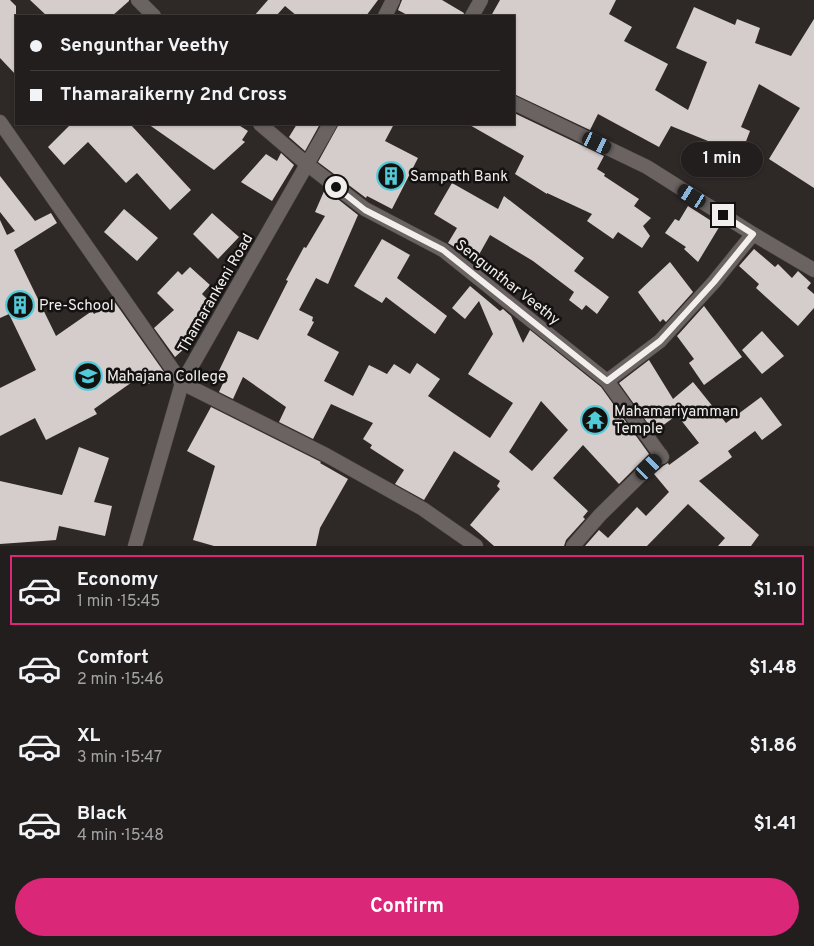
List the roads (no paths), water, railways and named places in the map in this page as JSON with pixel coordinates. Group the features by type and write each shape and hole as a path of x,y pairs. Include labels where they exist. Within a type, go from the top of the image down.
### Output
{"street":[{"path":"138,0 153,15"},
{"path":"386,15 393,0"},
{"path":"473,15 481,0"},
{"path":"515,103 646,167 814,270"},
{"path":"0,122 182,383 342,464 422,509 476,546"},
{"name":"Sengunthar Veethy","path":"261,125 365,210 443,250 607,381 662,456 600,515 574,546"},
{"name":"Thamarankeni Road","path":"135,546 182,383 329,125"},
{"path":"607,381 660,341 714,282 753,234"}],"place":[{"name":"Sampath Bank","path":"391,176"},
{"name":"Pre-School","path":"20,305"},
{"name":"Mahajana College","path":"88,376"},
{"name":"Mahamariyamman Temple","path":"595,420"}]}
